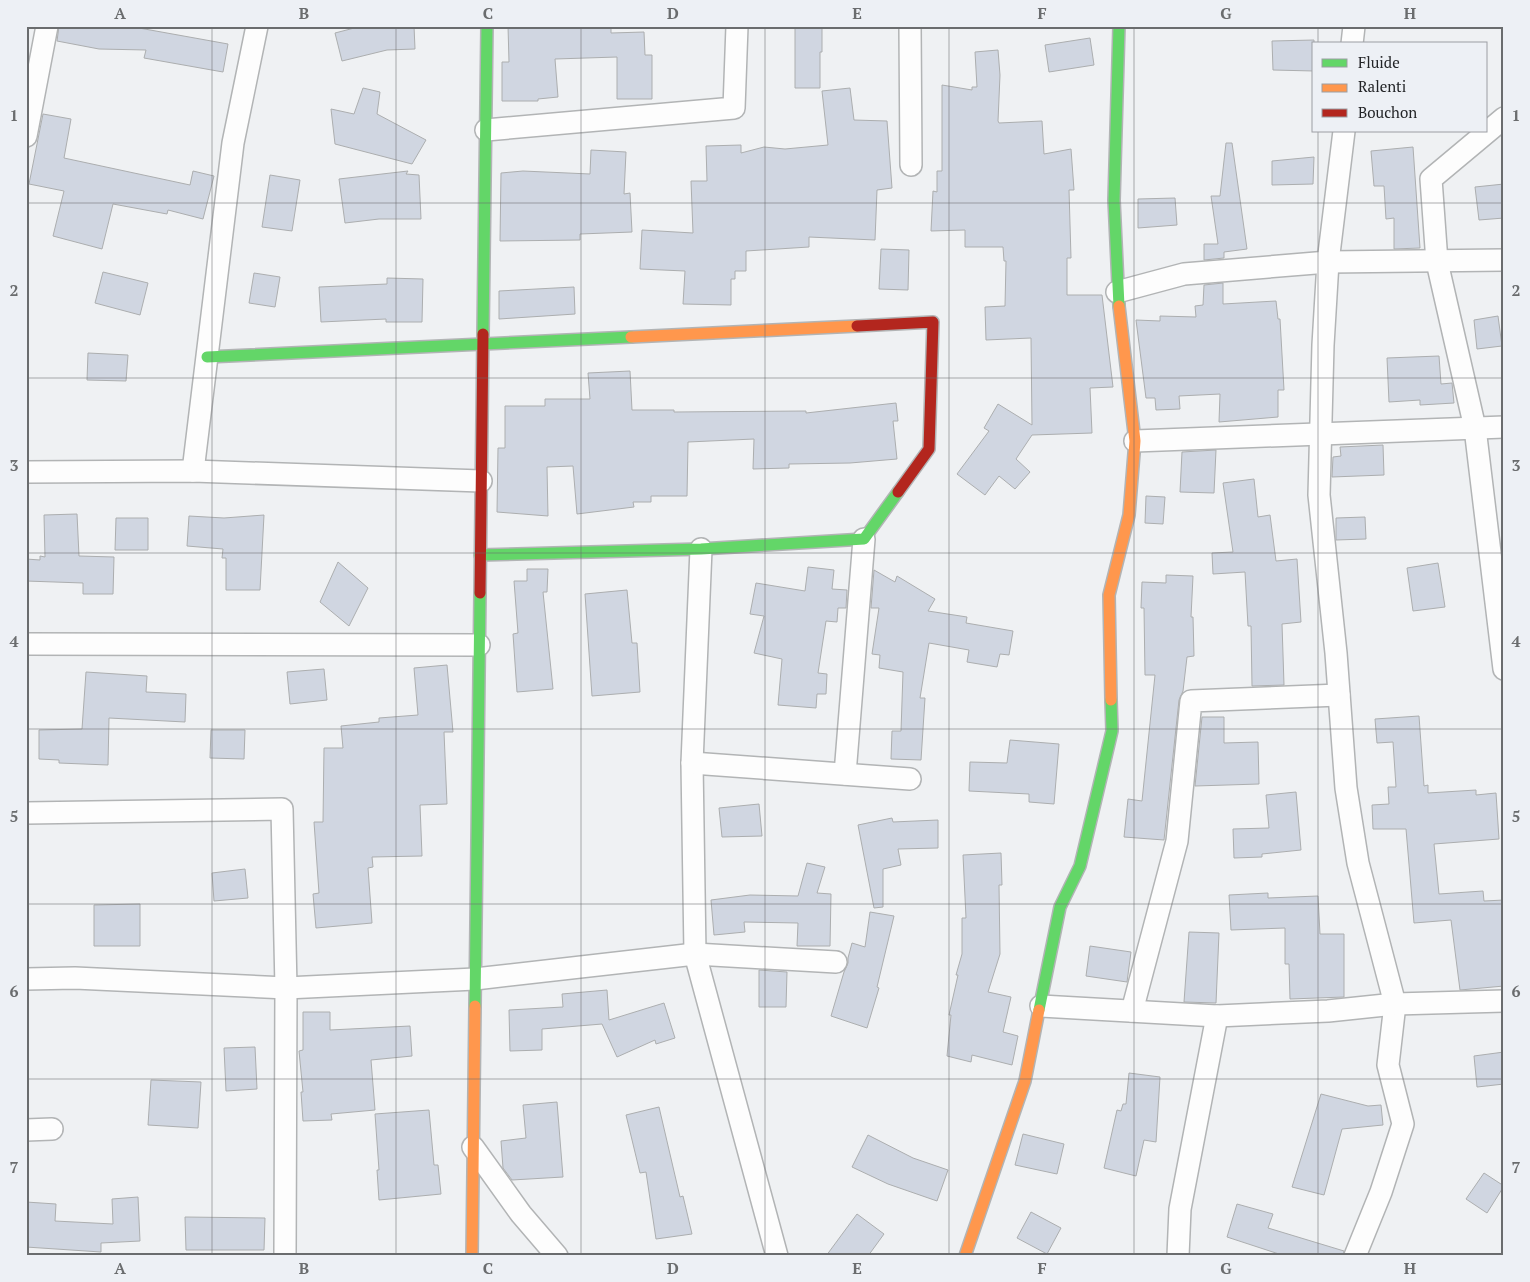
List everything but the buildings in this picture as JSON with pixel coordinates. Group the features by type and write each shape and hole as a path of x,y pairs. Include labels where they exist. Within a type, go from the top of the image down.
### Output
{"street":[{"path":"26,136 47,26"},
{"path":"193,471 234,143 257,26"},
{"path":"472,1256 487,26"},
{"path":"486,130 734,108 737,26"},
{"path":"910,26 911,165"},
{"path":"965,1256 1025,1081 1060,907 1080,866 1112,731 1110,595 1129,515 1135,441 1117,292 1114,200 1119,26"},
{"path":"1352,42 1354,26"},
{"path":"1488,131 1504,118"},
{"path":"1344,132 1328,262 1319,434 1319,495 1339,694 1346,788 1358,863 1395,1004 1388,1065 1403,1124 1381,1192 1356,1256"},
{"path":"1487,132 1431,179 1437,262 1475,428 1504,669"},
{"path":"1117,292 1184,274 1328,262 1504,260"},
{"path":"207,357 933,322 929,450 864,539 845,774"},
{"path":"1135,441 1504,427"},
{"path":"26,472 193,471 481,482"},
{"path":"480,555 701,549 864,539"},
{"path":"701,549 692,763 695,954 777,1256"},
{"path":"26,644 479,645"},
{"path":"1132,1011 1177,841 1191,701 1339,694"},
{"path":"692,763 910,779"},
{"path":"26,813 282,809 286,988 285,1256"},
{"path":"26,979 74,978 286,988 475,979 695,954 836,962"},
{"path":"1041,1006 1217,1016 1328,1011 1395,1004 1504,1001"},
{"path":"1178,1256 1180,1209 1217,1016"},
{"path":"26,1130 52,1129"},
{"path":"473,1147 521,1214 557,1256"}],"traffic: fast":[{"path":"483,334 487,26"},
{"path":"1119,26 1114,200 1119,306"},
{"path":"207,357 631,337"},
{"path":"480,555 701,549 864,539 898,492"},
{"path":"475,1006 480,593"},
{"path":"1039,1010 1060,907 1080,866 1112,731 1111,700"}],"traffic: slow":[{"path":"1111,700 1109,595 1129,515 1135,441 1119,306"},
{"path":"631,337 857,326"},
{"path":"472,1256 475,1006"},
{"path":"965,1256 1025,1081 1039,1010"}],"traffic: jam":[{"path":"857,326 933,322 929,449 898,492"},
{"path":"480,593 483,334"}]}
